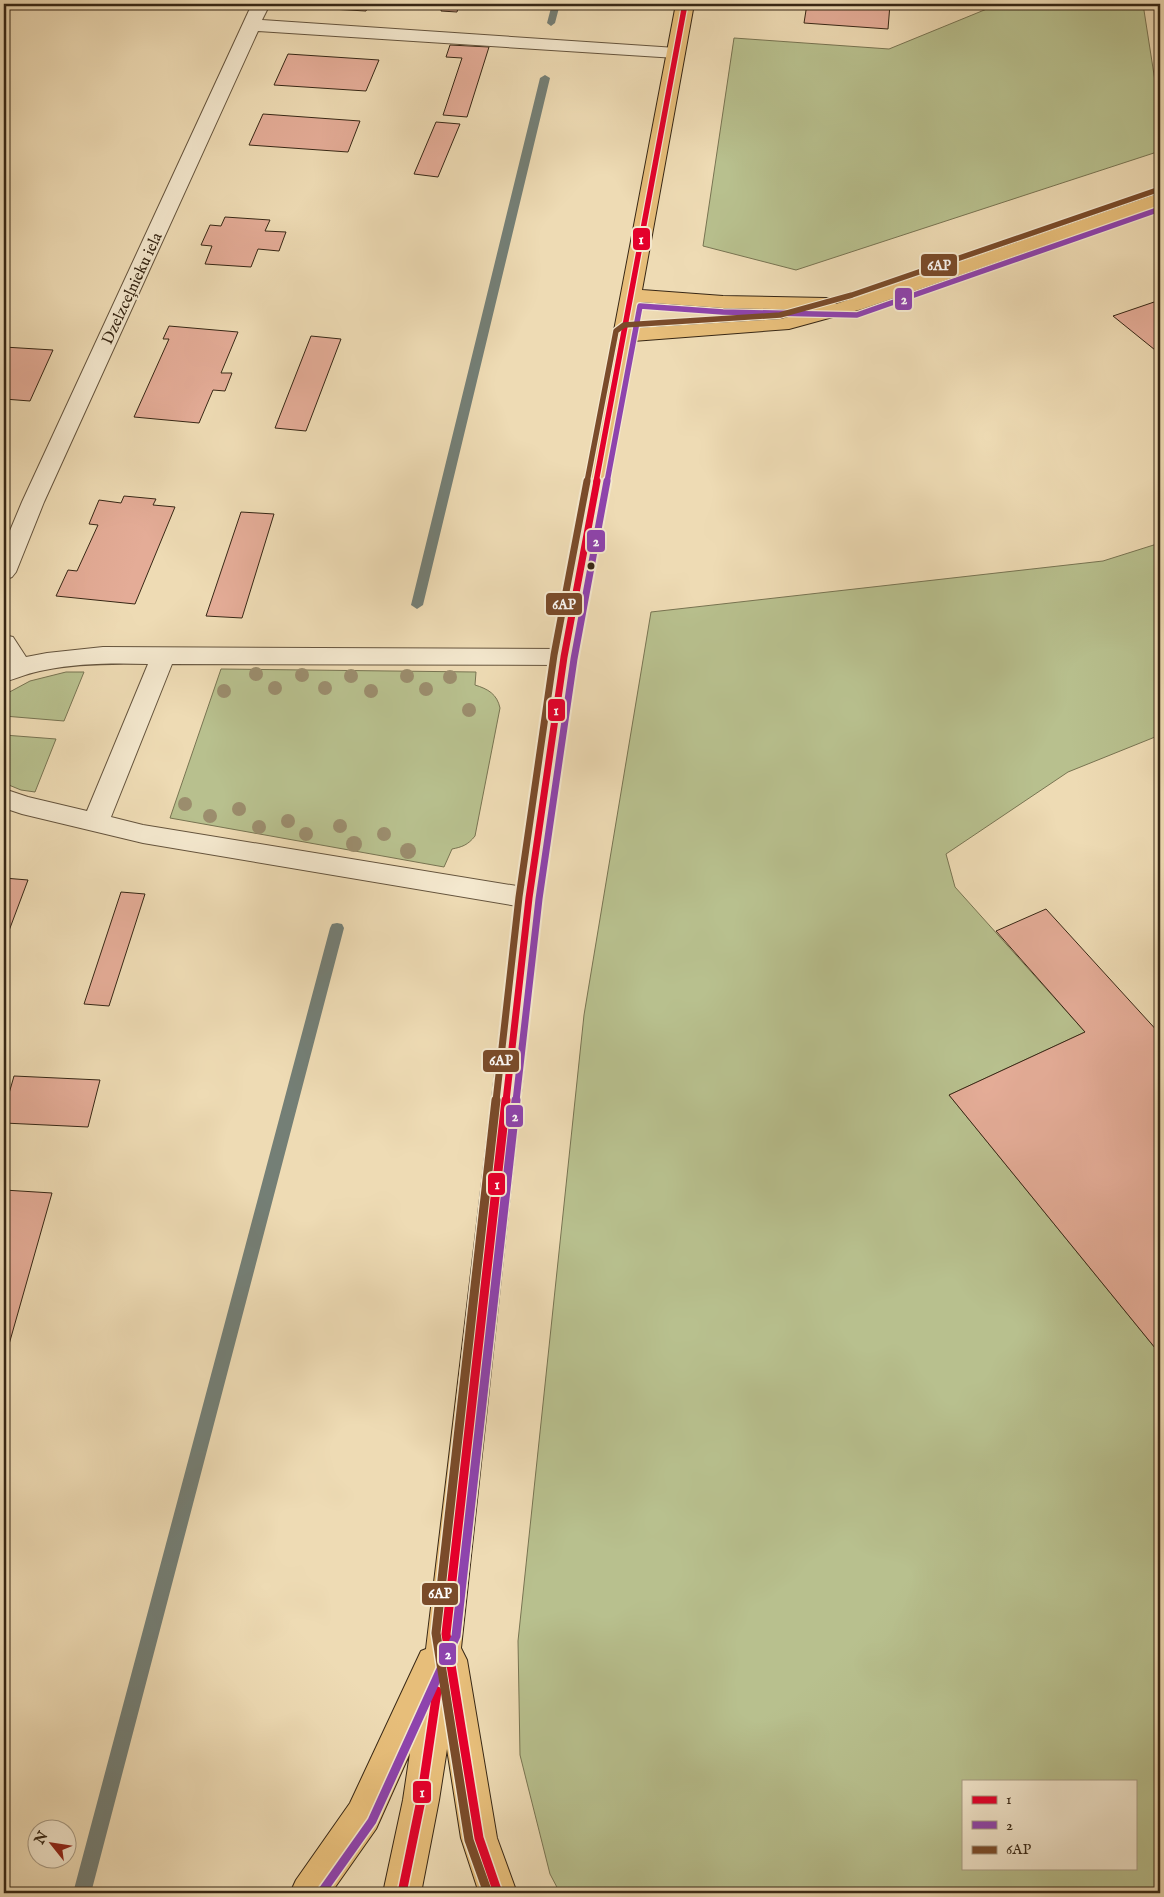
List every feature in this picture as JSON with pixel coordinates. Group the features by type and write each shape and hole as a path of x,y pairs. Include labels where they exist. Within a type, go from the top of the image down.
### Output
{"main road":[{"path":"402,1893 421,1800 446,1634 529,898 564,656 686,4"},
{"path":"625,335 782,325 855,305 1160,199"},
{"path":"632,295 723,302 855,305"},
{"path":"308,1893 363,1816 446,1634"},
{"path":"446,1634 479,1838 498,1893"}],"street":[{"name":"Dzelzceļnieku iela","path":"4,572 33,502 261,4"},
{"path":"252,25 676,53"},
{"path":"4,643 12,670 76,657 103,655 484,658 564,656"},
{"path":"95,822 163,656"},
{"path":"4,798 22,805 143,834 529,898"}],"green space":[{"path":"999,4 1143,4 1157,94 1160,97 1160,151 796,270 703,246 734,38 889,49"},
{"path":"1160,543 1160,735 1068,772 946,854 955,887 1085,1032 949,1095 1160,1354 1160,1893 560,1893 550,1874 520,1755 518,1641 584,1015 651,612 1103,561"},
{"path":"221,669 476,672 475,685 491,693 497,699 500,708 475,836 465,845 452,849 444,867 170,818"},
{"path":"66,672 84,672 64,721 4,716 4,695 30,681"},
{"path":"4,735 56,739 35,792 21,790 4,783"}],"building":[{"path":"296,4 369,4 366,11 295,7"},
{"path":"442,4 459,4 457,12 441,11"},
{"path":"807,4 890,4 888,29 804,23"},
{"path":"450,45 489,47 467,117 443,115 462,58 446,57"},
{"path":"288,54 379,60 366,91 274,85"},
{"path":"263,114 360,121 348,152 249,145"},
{"path":"436,122 460,124 438,177 414,174"},
{"path":"225,217 270,220 265,231 286,232 279,251 258,249 251,267 205,264 212,246 201,245 210,225 221,226"},
{"path":"1160,300 1160,354 1113,316"},
{"path":"169,326 238,332 221,373 232,373 225,391 213,390 199,423 134,417 169,339 163,339"},
{"path":"311,336 341,339 306,431 275,428"},
{"path":"4,347 53,350 30,401 4,399"},
{"path":"124,496 156,499 153,505 175,507 135,604 56,596 68,570 77,571 98,525 89,524 99,500 121,503"},
{"path":"241,512 274,514 242,618 206,616"},
{"path":"4,878 28,880 4,944"},
{"path":"121,892 145,894 109,1006 84,1004"},
{"path":"1046,909 1160,1034 1160,1354 949,1095 1085,1032 996,931"},
{"path":"14,1076 100,1080 88,1127 4,1123 4,1111"},
{"path":"4,1190 52,1193 4,1362"}],"waterway":[{"path":"551,23 556,4"},
{"path":"417,605 545,78"},
{"path":"82,1893 337,928"}],"transit line":[{"name":"1","path":"498,1893 479,1838 446,1634 529,898 564,657 685,4"},
{"name":"6AP","path":"488,1893 469,1840 436,1633 519,897 554,655 616,331 624,325 780,315 852,295 1157,190"},
{"name":"2","path":"321,1893 372,1821 456,1636 539,899 574,659 640,306 723,312 857,315 1160,209"},
{"name":"1","path":"402,1893 421,1800 437,1691"}]}
